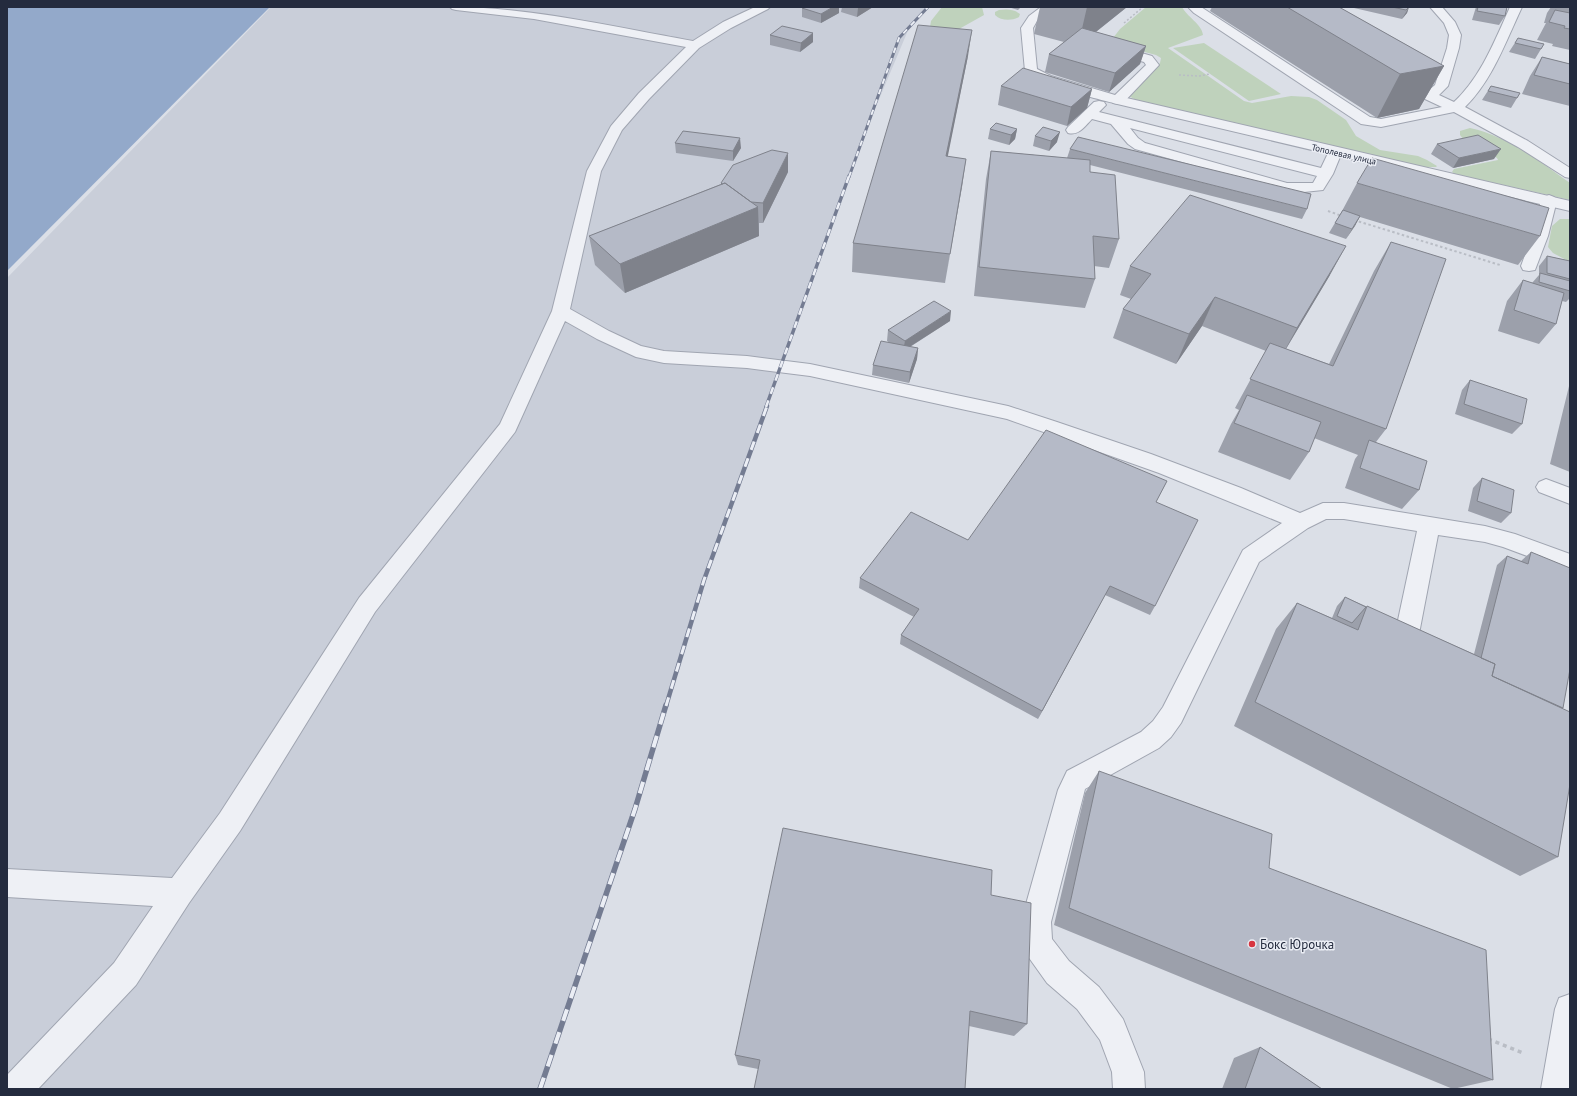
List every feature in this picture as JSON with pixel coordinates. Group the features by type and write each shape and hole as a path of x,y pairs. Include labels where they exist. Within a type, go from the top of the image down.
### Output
{"street":[{"path":"456,7 534,16 696,45"},
{"path":"16,1089 125,974 179,893 230,822 367,605 508,427 561,311 594,171 616,129 644,96 696,45 727,25 764,7"},
{"name":"Тополевая улица","path":"1048,7 1034,17 1028,23 1027,28 1031,71 1046,79 1113,98 1335,152 1570,206"},
{"path":"1194,7 1366,121 1381,123 1456,108 1471,94 1494,55 1516,7"},
{"path":"1430,96 1441,86 1453,48 1455,34 1449,22 1436,7"},
{"path":"1072,130 1089,114 1113,98 1152,65 1148,59 1106,47"},
{"path":"1394,72 1430,96 1456,108 1523,144 1570,174"},
{"path":"1089,114 1326,174"},
{"path":"1116,121 1133,141 1140,146 1286,187 1318,187 1326,174 1335,152"},
{"path":"1552,163 1570,159"},
{"path":"1535,261 1549,200"},
{"path":"561,311 603,335 636,350 650,354 664,357 747,362 810,370 1008,413 1039,422 1181,473 1247,498 1300,522"},
{"path":"1546,487 1570,496"},
{"path":"1129,1089 1128,1072 1112,1030 1088,998 1058,972 1038,944 1036,922 1071,790 1076,780 1150,740 1162,729 1172,715 1251,556 1300,522 1323,511 1344,511 1485,534 1507,540 1570,563"},
{"path":"1406,640 1428,540 1428,525"},
{"path":"7,883 179,893"},
{"path":"1559,1078 1570,1009"}],"path":[{"path":"1304,188 1322,208 1332,213 1502,266"},
{"path":"1480,1036 1559,1078"}],"shaded area":[{"path":"271,7 928,7 909,28 859,147 785,352 704,580 635,809 540,1089 7,1089 7,278"}],"green space":[{"path":"942,7 982,7 984,15 959,29 930,27 931,21"},
{"path":"1146,7 1182,7 1200,27 1203,35 1168,48 1244,101 1252,103 1291,96 1309,97 1317,100 1346,120 1356,136 1380,150 1418,156 1437,166 1425,167 1327,146 1136,100 1129,96 1130,93 1160,63 1161,58 1156,55 1122,46 1113,38 1120,29"},
{"path":"999,10 1010,10 1020,14 1019,17 1010,20 1003,19 995,15 995,12"},
{"path":"1204,43 1281,94 1249,101 1173,48"},
{"path":"1470,128 1510,143 1570,183 1570,200 1455,174 1452,172 1454,169 1498,160 1476,144 1464,140 1460,135 1460,131"},
{"path":"1560,219 1570,219 1570,262 1553,253 1548,247 1552,226"}],"water":[{"path":"7,7 270,7 7,271"}],"building":[{"path":"833,7 821,14 802,8"},
{"path":"1287,7 1339,7 1444,66 1400,74"},
{"path":"1392,7 1409,7 1406,10"},
{"path":"1478,7 1507,7 1505,16 1477,11"},
{"path":"1555,10 1570,13 1570,29 1564,28 1565,26 1549,22"},
{"path":"918,25 972,30 946,156 966,159 950,254 853,243"},
{"path":"782,26 813,33 801,43 770,35"},
{"path":"1082,28 1146,46 1115,73 1049,54"},
{"path":"1518,38 1544,44 1541,49 1515,43"},
{"path":"1542,57 1570,64 1570,84 1534,75"},
{"path":"1023,68 1092,89 1071,107 1001,86"},
{"path":"1491,86 1520,93 1517,98 1488,91"},
{"path":"996,123 1017,129 1011,135 990,129"},
{"path":"1043,127 1060,132 1051,141 1035,136"},
{"path":"683,131 740,138 733,151 675,143"},
{"path":"1478,135 1501,149 1459,158 1437,144"},
{"path":"1078,137 1311,194 1307,209 1070,149"},
{"path":"772,150 788,153 763,203 751,202 725,183 721,183 733,165"},
{"path":"991,151 1090,160 1090,172 1115,175 1119,239 1093,236 1095,279 979,267"},
{"path":"1372,158 1549,208 1540,236 1357,183"},
{"path":"725,183 758,207 620,264 589,236"},
{"path":"1190,195 1346,246 1297,328 1215,297 1189,334 1123,309 1151,274 1130,266"},
{"path":"1343,210 1360,216 1352,229 1335,223"},
{"path":"1391,242 1446,259 1386,429 1250,379 1270,343 1333,366"},
{"path":"1547,256 1570,261 1570,279 1547,273"},
{"path":"1540,273 1570,281 1570,291 1539,282"},
{"path":"1523,280 1564,293 1556,324 1514,310"},
{"path":"934,301 951,311 905,341 888,330"},
{"path":"881,341 918,348 910,372 873,365"},
{"path":"1470,380 1527,399 1522,424 1464,404"},
{"path":"1247,395 1321,422 1309,452 1234,423"},
{"path":"1046,430 1167,481 1156,502 1198,520 1155,606 1110,586 1042,711 901,635 919,609 860,578 911,512 968,540"},
{"path":"1369,440 1427,461 1419,490 1360,468"},
{"path":"1482,478 1514,490 1511,513 1477,501"},
{"path":"1531,552 1570,568 1570,669 1563,708 1492,676 1495,664 1481,658 1507,556 1528,564"},
{"path":"1345,597 1366,607 1352,623 1337,616"},
{"path":"1297,603 1358,630 1367,606 1495,664 1492,676 1570,712 1570,784 1558,857 1255,702"},
{"path":"1099,771 1272,834 1269,868 1486,950 1493,1080 1069,908"},
{"path":"783,828 992,870 991,895 1031,903 1027,1024 970,1011 965,1089 754,1089 760,1060 735,1055"},
{"path":"1260,1047 1322,1089 1245,1089"}],"railway":[{"path":"849,177 899,38 928,7"},
{"path":"766,407 849,176"},
{"path":"666,706 704,580 767,406"},
{"path":"540,1089 635,809 666,705"}],"place":[{"name":"Бокс Юрочка","path":"1252,944"}]}
